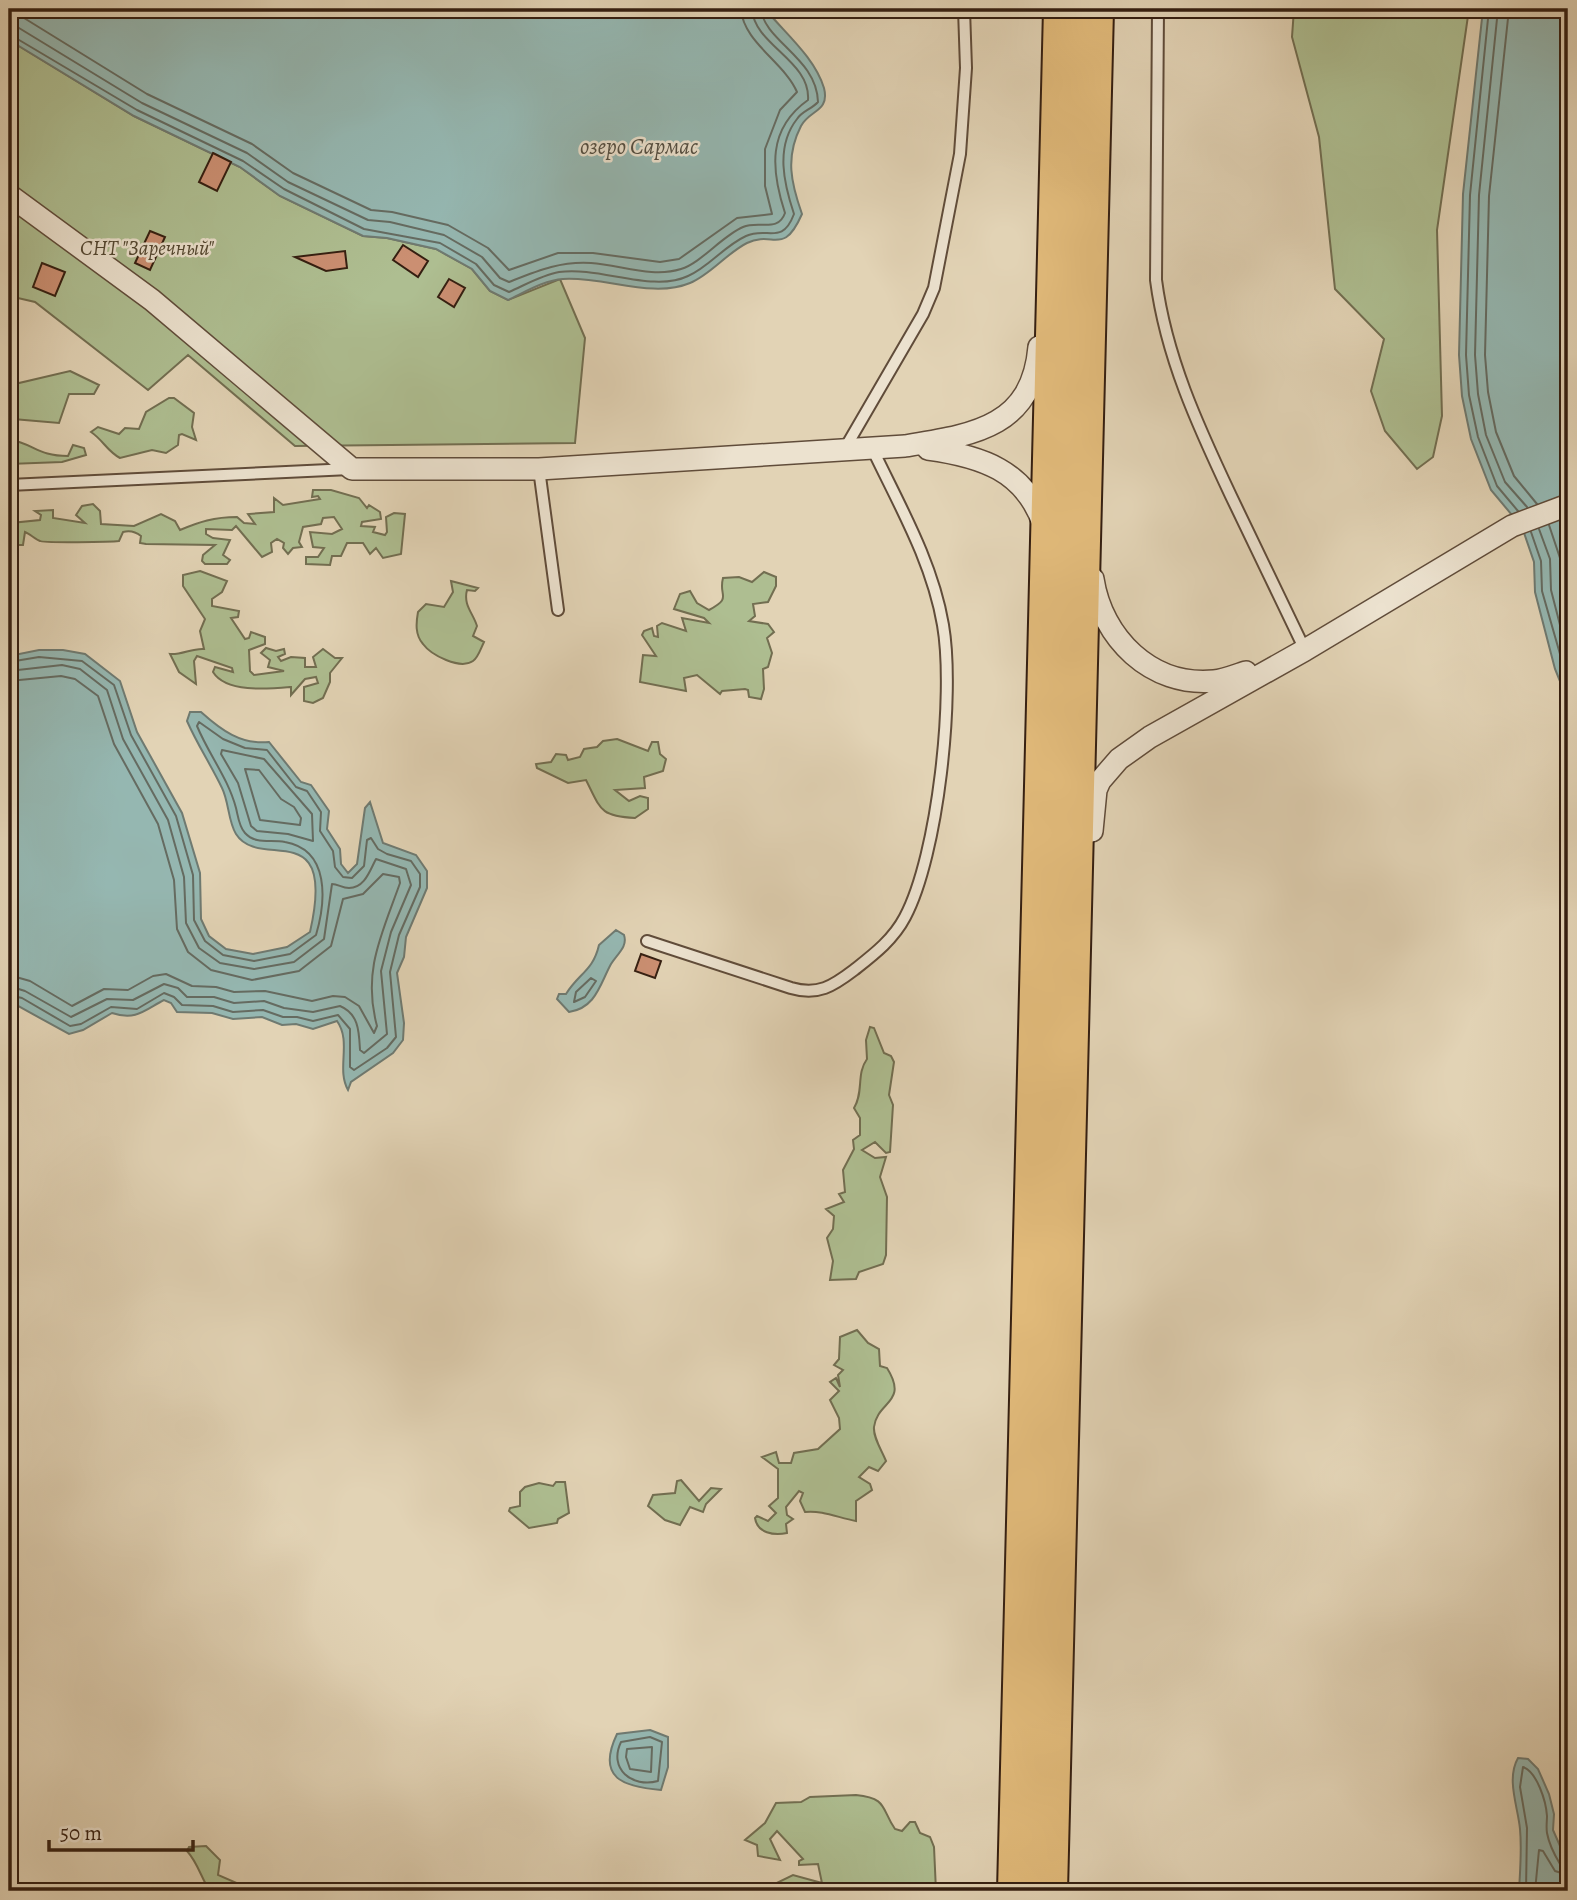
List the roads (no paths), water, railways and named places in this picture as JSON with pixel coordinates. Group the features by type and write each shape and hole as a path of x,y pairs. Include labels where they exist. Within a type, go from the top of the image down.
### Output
{"highway":[{"path":"1017,1891 1063,9"},
{"path":"1048,1891 1094,9"}],"street":[{"path":"9,195 152,300 352,469 539,469 905,446 984,430 1003,419 1016,407 1033,380 1040,341 1048,185 1062,108"},
{"path":"905,446 977,458 1003,469 1018,482 1041,519 1051,573"},
{"path":"1082,503 1096,601 1116,639 1135,657 1161,672 1187,680 1215,681 1285,659"},
{"path":"1065,1157 1096,790 1107,770 1150,737 1305,650 1512,526 1568,505"}],"lane":[{"path":"844,450 923,314 934,288 960,154 966,68 964,9"},
{"path":"1157,9 1156,280 1160,318 1170,355 1207,444 1305,650"},
{"path":"647,941 791,988 815,992 838,983 873,956 906,915 935,810 946,724 947,664 934,583 872,448"},
{"path":"9,485 352,469"},
{"path":"539,469 558,610"}],"water":[{"name":"озеро Сармас","path":"9,9 766,10 814,67 825,96 824,102 801,126 796,137 791,170 802,214 789,235 783,239 747,243 697,279 675,287 644,288 563,279 542,284 508,300 490,291 472,269 436,249 387,238 363,236 280,196 240,167 134,116 9,40"},
{"path":"1483,9 1568,9 1568,701 1555,669 1535,592 1534,562 1522,527 1491,490 1471,439 1462,396 1459,355 1463,194"},
{"path":"39,650 85,654 120,681 137,732 182,813 200,873 201,919 209,936 226,949 253,954 287,947 310,932 316,895 313,872 305,859 292,853 261,849 247,844 236,834 222,788 187,721 190,712 201,712 216,725 240,739 269,742 301,782 311,785 329,811 327,829 340,849 341,864 348,873 357,864 365,808 370,802 383,843 416,855 427,871 427,888 406,937 404,957 397,973 404,1023 403,1040 393,1053 351,1082 348,1090 343,1073 343,1038 337,1021 313,1029 296,1024 282,1025 262,1017 233,1019 212,1013 177,1012 171,1003 164,1000 134,1015 112,1013 83,1030 69,1034 9,1001 9,656"},
{"path":"616,930 624,935 623,947 591,1000 578,1010 569,1012 557,999 559,994 566,994 593,961 599,945"},
{"path":"650,1730 668,1737 668,1767 661,1790 625,1783 612,1770 610,1761 617,1734"},
{"path":"1518,1758 1528,1759 1538,1769 1549,1794 1554,1814 1553,1830 1568,1864 1568,1891 1519,1891 1521,1837 1513,1784"}],"park label":[{"name":"СНТ \"Заречный\"","path":"147,248"}]}
